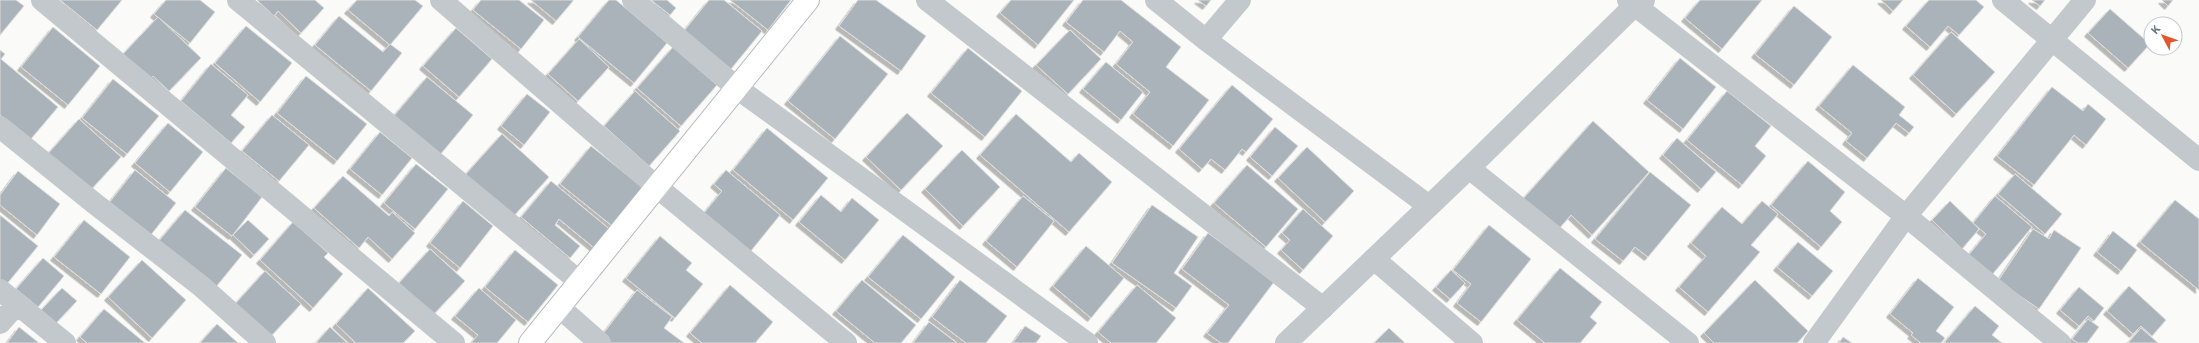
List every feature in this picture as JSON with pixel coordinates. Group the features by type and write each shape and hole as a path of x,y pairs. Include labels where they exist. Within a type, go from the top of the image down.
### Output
{"main road":[{"path":"530,343 808,0"}],"street":[{"path":"42,0 454,343"},
{"path":"238,0 580,282"},
{"path":"441,0 656,187 846,343"},
{"path":"633,0 737,88 1087,343"},
{"path":"927,0 1322,308"},
{"path":"1156,0 1206,40 1429,206"},
{"path":"1206,40 1240,0"},
{"path":"2003,0 2050,40 2199,160"},
{"path":"1814,343 1906,216 2084,0"},
{"path":"1286,343 1469,168 1636,2 1906,216 2060,343"},
{"path":"0,127 94,203 201,286 264,343"},
{"path":"1469,168 1688,343"},
{"path":"1374,259 1472,343"},
{"path":"0,290 65,343"},
{"path":"0,323 17,304"},
{"path":"559,307 600,343"}],"building":[{"path":"0,0 16,0 24,6 0,35"},
{"path":"60,0 122,0 97,30"},
{"path":"166,0 200,0 215,12 190,43 154,14"},
{"path":"257,0 315,0 324,8 301,33 278,11 274,16"},
{"path":"357,0 415,0 423,6 390,45 348,10"},
{"path":"481,0 519,0 544,20 521,49 473,10"},
{"path":"531,0 573,0 573,1 556,21"},
{"path":"609,0 616,0 667,43 634,83 578,37"},
{"path":"651,0 667,0 676,8 670,15"},
{"path":"709,0 724,0 762,31 731,69 684,31"},
{"path":"730,0 791,0 768,30"},
{"path":"858,0 876,0 926,36 901,71 839,26"},
{"path":"1011,0 1074,0 1038,45 1000,13"},
{"path":"1083,0 1121,0 1181,47 1166,67 1209,100 1173,146 1133,114 1150,92 1116,64 1133,42 1120,31 1104,52 1066,22"},
{"path":"1198,0 1211,0 1206,6"},
{"path":"1700,0 1762,0 1722,49 1685,18"},
{"path":"1881,0 1903,0 1893,11"},
{"path":"1929,0 1976,0 1984,7 1959,35 1948,26 1930,47 1906,26"},
{"path":"2032,0 2045,0 2040,6"},
{"path":"2162,0 2173,0 2168,6"},
{"path":"1794,6 1832,37 1794,85 1755,54"},
{"path":"2110,9 2143,38 2143,52 2128,68 2088,33"},
{"path":"339,16 383,52 390,44 402,53 371,91 315,45"},
{"path":"158,17 201,58 169,91 153,76 150,79 123,54"},
{"path":"246,26 292,63 260,102 215,63"},
{"path":"53,27 100,66 68,105 21,67"},
{"path":"456,28 492,59 459,97 423,66"},
{"path":"1070,30 1101,59 1068,94 1036,65"},
{"path":"1951,32 1995,72 1956,114 1913,75"},
{"path":"840,36 888,74 835,139 788,101"},
{"path":"579,39 609,67 578,101 548,74"},
{"path":"673,47 717,85 681,126 637,88"},
{"path":"968,48 1022,91 985,137 931,93"},
{"path":"0,50 5,54 1,59 58,107 30,140 0,115"},
{"path":"1680,58 1716,87 1683,129 1647,100"},
{"path":"1106,62 1143,92 1121,120 1083,89"},
{"path":"211,64 248,95 231,115 245,127 231,143 181,101"},
{"path":"1853,65 1905,107 1899,115 1914,127 1909,133 1896,123 1867,158 1846,141 1852,133 1819,106"},
{"path":"306,76 367,124 337,161 277,113"},
{"path":"427,77 473,115 439,156 393,117"},
{"path":"113,79 159,116 127,154 82,118"},
{"path":"1232,85 1273,119 1246,152 1242,149 1225,170 1211,159 1202,169 1179,149"},
{"path":"2052,87 2083,111 2088,104 2106,119 2086,145 2074,135 2034,185 1997,156"},
{"path":"635,91 680,131 649,166 604,126"},
{"path":"1727,91 1771,126 1755,146 1766,156 1742,185 1687,140"},
{"path":"527,94 550,112 524,145 501,126"},
{"path":"907,113 943,146 901,190 866,157"},
{"path":"1016,114 1071,162 1079,153 1112,182 1069,232 980,155"},
{"path":"272,115 309,145 279,181 242,151"},
{"path":"79,119 121,157 88,193 46,156"},
{"path":"1593,121 1649,172 1592,235 1571,215 1557,231 1522,200"},
{"path":"168,123 203,152 170,192 135,163"},
{"path":"1275,127 1298,146 1272,176 1250,157"},
{"path":"767,128 828,178 793,220 733,170"},
{"path":"380,132 412,158 382,195 350,169"},
{"path":"502,134 549,177 512,218 465,175"},
{"path":"1677,138 1716,172 1701,189 1663,155"},
{"path":"591,146 647,191 616,229 560,184"},
{"path":"1307,147 1354,191 1325,222 1278,178"},
{"path":"962,150 1000,187 963,226 925,189"},
{"path":"1808,161 1845,192 1830,211 1842,222 1821,247 1771,205"},
{"path":"416,164 448,189 415,229 384,203"},
{"path":"1247,165 1298,209 1266,247 1214,203"},
{"path":"226,168 262,197 232,236 195,207"},
{"path":"135,170 176,203 150,236 109,203"},
{"path":"726,170 780,215 746,257 700,218 722,191 714,184"},
{"path":"18,171 60,204 37,235 0,205 0,195"},
{"path":"1650,172 1691,205 1648,257 1635,247 1623,261 1595,239"},
{"path":"2015,174 2062,214 2045,234 1998,194"},
{"path":"343,176 389,216 392,212 415,233 392,259 368,237 359,248 314,208"},
{"path":"551,181 613,232 598,251 559,219 555,225 580,246 570,258 521,217"},
{"path":"821,195 841,212 852,198 879,220 845,260 799,222"},
{"path":"1023,196 1054,221 1017,267 986,241"},
{"path":"1995,196 2032,227 1991,276 1967,257 1986,234 1973,223"},
{"path":"2175,200 2199,219 2199,290 2140,242"},
{"path":"463,201 493,226 460,268 430,243"},
{"path":"1762,201 1778,214 1751,245 1760,252 1708,312 1679,287 1706,256 1691,243 1722,207 1742,224"},
{"path":"1950,201 1979,229 1962,249 1932,220"},
{"path":"1152,205 1198,237 1174,273 1192,286 1176,308 1112,263"},
{"path":"1303,209 1333,236 1303,270 1281,250 1290,240 1282,233"},
{"path":"185,210 242,255 215,288 158,242"},
{"path":"0,215 38,246 6,285 0,280"},
{"path":"84,220 130,257 101,294 54,257"},
{"path":"248,220 269,239 254,255 233,235"},
{"path":"293,222 328,253 324,257 343,274 313,308 260,260"},
{"path":"1489,225 1531,259 1481,322 1457,303 1471,284 1453,270"},
{"path":"2033,229 2049,239 2054,230 2081,248 2039,309 1998,281"},
{"path":"2113,231 2137,250 2121,271 2097,252"},
{"path":"1208,233 1274,282 1228,343 1221,343 1207,333 1229,305 1182,269"},
{"path":"903,235 955,277 921,319 868,277"},
{"path":"660,236 692,263 686,270 703,284 675,318 626,278"},
{"path":"1798,242 1833,271 1812,296 1777,267"},
{"path":"1086,246 1124,278 1091,318 1053,286"},
{"path":"430,249 465,281 434,314 399,283"},
{"path":"515,250 558,285 528,322 485,287"},
{"path":"43,258 64,276 38,307 16,289"},
{"path":"142,260 186,300 152,338 108,297"},
{"path":"1560,268 1602,302 1590,317 1597,323 1580,343 1545,343 1517,320"},
{"path":"1451,270 1465,283 1450,299 1436,287"},
{"path":"265,271 301,304 271,336 235,304"},
{"path":"1918,278 1954,307 1936,331 1945,338 1941,343 1921,343 1911,335 1913,333 1890,314"},
{"path":"862,280 916,325 901,343 875,343 836,311"},
{"path":"960,280 1007,316 986,343 966,343 932,317"},
{"path":"1755,280 1808,331 1797,343 1714,343 1704,333"},
{"path":"730,285 773,322 755,343 702,343 690,333"},
{"path":"1137,285 1176,318 1156,343 1111,343 1098,332"},
{"path":"2129,286 2166,320 2152,336 2141,326 2133,334 2107,311"},
{"path":"2079,287 2104,308 2094,321 2088,316 2079,326 2060,310"},
{"path":"62,288 77,301 56,323 41,310"},
{"path":"368,288 415,331 403,343 356,343 336,324"},
{"path":"479,288 516,320 497,343 471,343 478,335 455,316"},
{"path":"637,290 672,317 664,328 684,343 604,343 599,339"},
{"path":"1975,306 1999,326 1992,335 2002,343 1944,343"},
{"path":"104,309 145,343 87,343 80,337"},
{"path":"2088,319 2099,327 2087,343 2078,343 2072,339"},
{"path":"929,322 957,343 913,343"},
{"path":"217,324 238,343 200,343"},
{"path":"1025,326 1041,336 1036,343 1013,343"},
{"path":"19,327 39,343 7,343"},
{"path":"330,327 347,343 316,343"},
{"path":"1389,328 1405,343 1374,343"},
{"path":"2141,328 2158,343 2128,343"},
{"path":"1843,337 1852,343 1839,343"}]}
